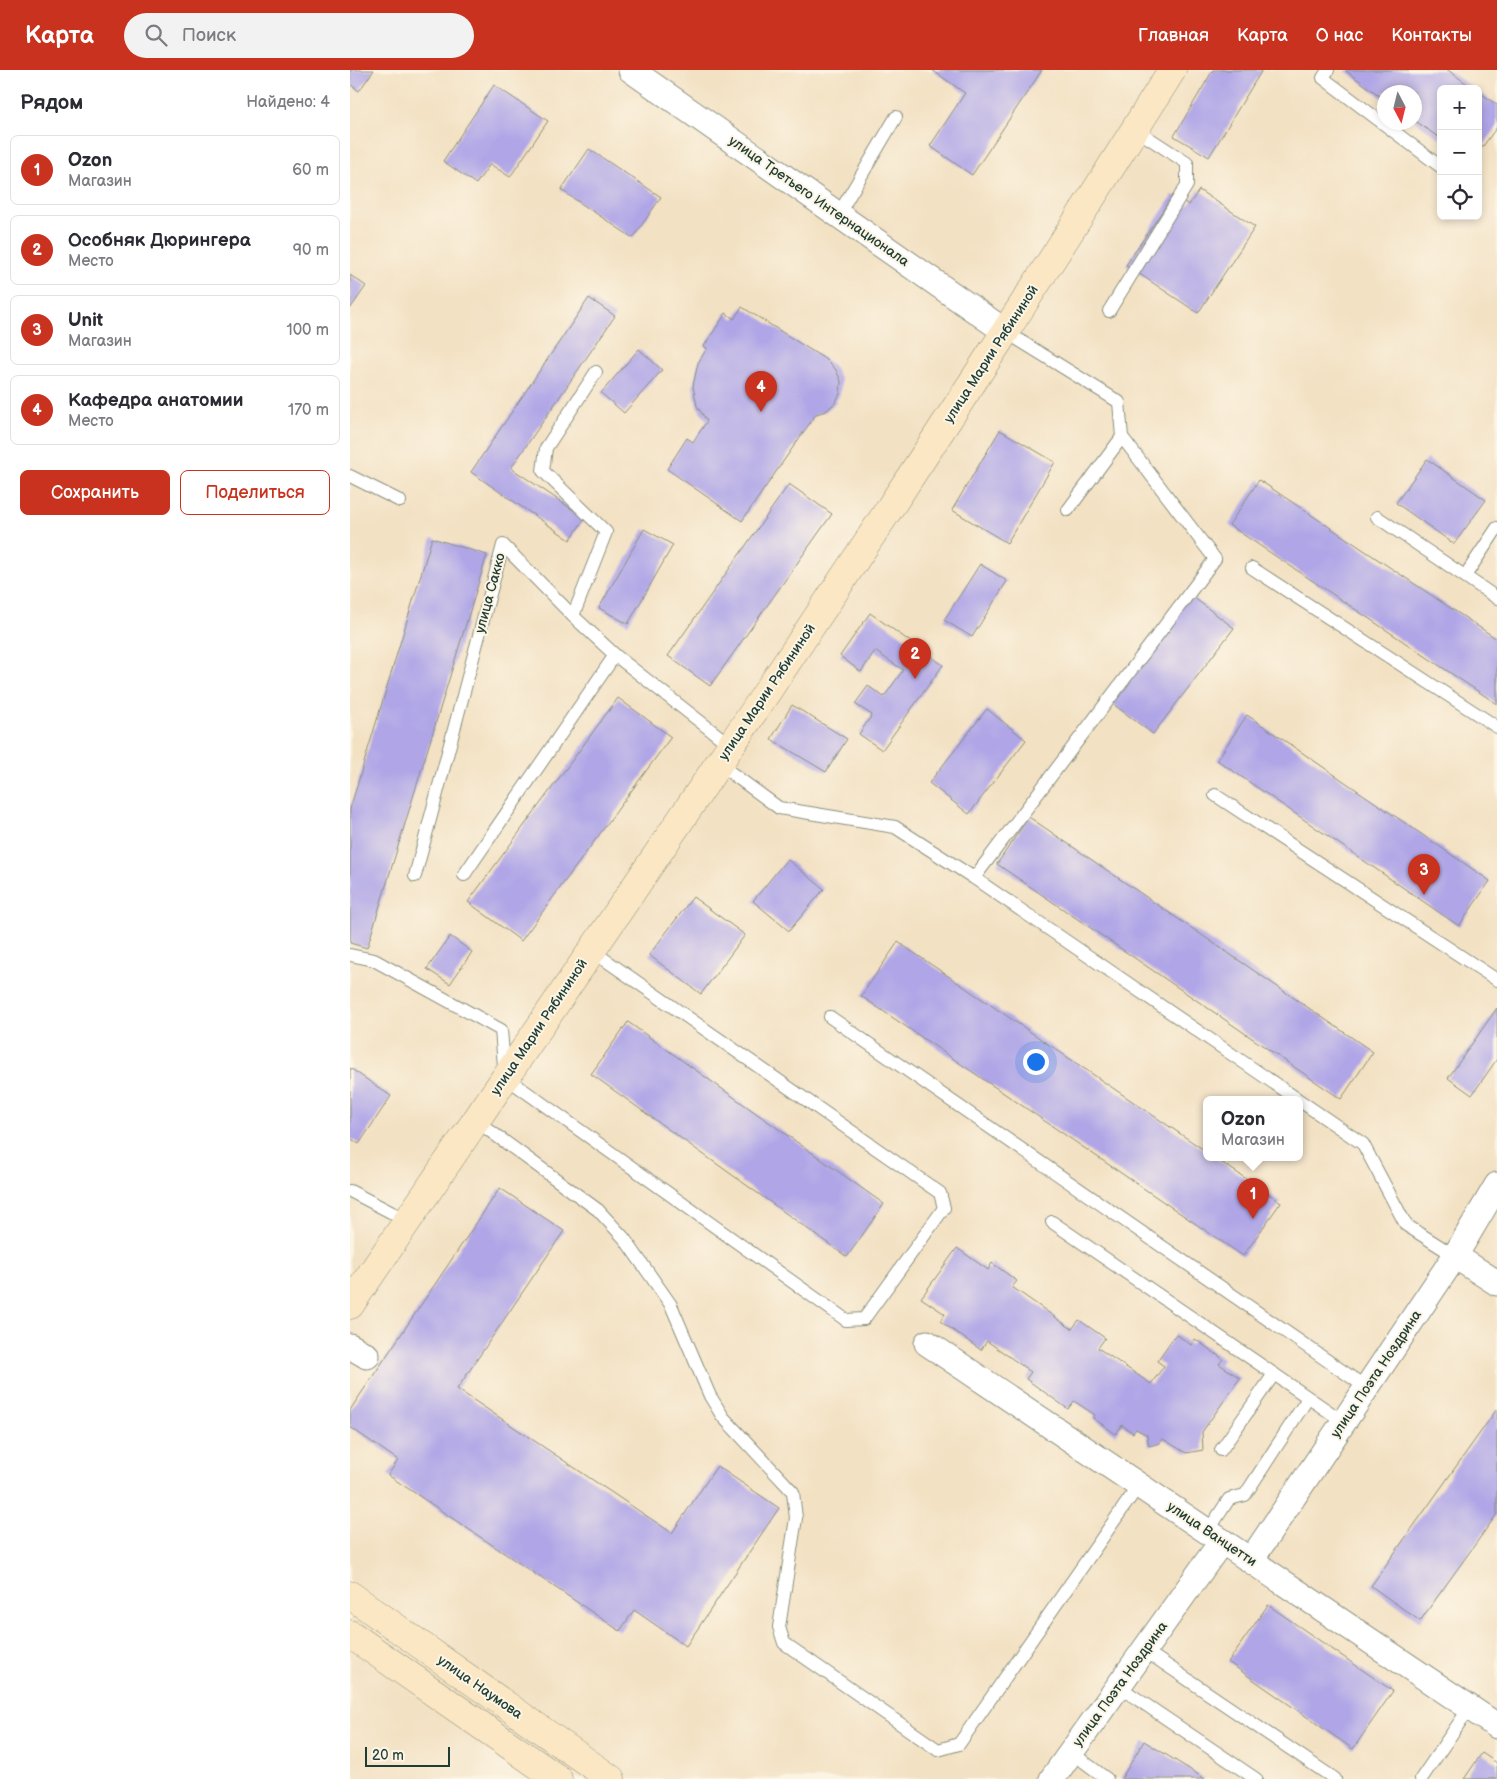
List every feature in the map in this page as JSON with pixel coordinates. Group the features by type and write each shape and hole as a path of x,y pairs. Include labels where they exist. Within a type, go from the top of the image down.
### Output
{"street":[{"name":"улица Третьего Интернационала","path":"631,70 1006,332"},
{"name":"улица Марии Рябининой","path":"350,1306 873,533 1006,332 1172,70"},
{"name":"улица Поэта Ноздрина","path":"1251,1560 1455,1256 1497,1185"},
{"path":"1455,1256 1497,1283"},
{"name":"улица Ванцетти","path":"928,1343 1497,1726"},
{"name":"улица Поэта Ноздрина","path":"1052,1779 1144,1650 1215,1536"},
{"name":"улица Наумова","path":"350,1595 611,1779"},
{"path":"350,1634 558,1779"}],"lane":[{"path":"1328,70 1323,78 1437,164"},
{"path":"838,215 896,117"},
{"path":"1108,311 1187,185 1187,164 1135,129"},
{"path":"974,878 1215,559 1122,437 1119,402 1006,332"},
{"path":"573,616 606,532 543,471 546,448 596,372"},
{"path":"1068,510 1122,437"},
{"path":"350,476 400,501"},
{"path":"1377,517 1497,598"},
{"path":"1465,576 1497,528"},
{"name":"улица Сакко","path":"415,876 503,545 573,616 724,754 779,808 895,827 974,878 1293,1096"},
{"path":"1252,568 1497,727"},
{"path":"464,874 615,655"},
{"path":"1215,795 1497,980"},
{"path":"350,955 374,960 501,1030 505,1076 846,1320 864,1319 944,1208 940,1193 591,950"},
{"path":"830,1017 1367,1388"},
{"name":"улица Сакко","path":"1303,1103 1363,1144 1406,1225 1455,1256"},
{"path":"476,1120 598,1210 624,1238 672,1305 710,1396 723,1417 793,1492 796,1518 779,1627 784,1643 938,1750 959,1744 1139,1485"},
{"path":"350,1191 408,1221"},
{"path":"1052,1222 1344,1422"},
{"path":"1221,1450 1274,1374"},
{"path":"1215,1536 1229,1499 1245,1495 1308,1398"},
{"path":"1144,1650 1335,1779"},
{"path":"1118,1686 1256,1779"},
{"path":"1421,1779 1470,1707"},
{"path":"1071,1752 1106,1779"}],"building":[{"path":"350,70 374,70 359,91 350,84"},
{"path":"932,70 1042,70 972,175 930,146 965,93"},
{"path":"1213,70 1262,70 1209,157 1174,136"},
{"path":"1448,70 1469,85 1437,85 1437,136 1422,126 1422,85 1377,85 1377,94 1346,71"},
{"path":"494,85 548,121 510,177 490,164 476,184 443,161"},
{"path":"1482,94 1497,105 1497,127 1482,148"},
{"path":"589,149 661,197 633,238 561,190"},
{"path":"1199,190 1255,227 1198,313 1126,265 1173,195 1189,205"},
{"path":"350,275 366,286 350,309"},
{"path":"589,298 615,316 511,468 585,518 570,540 471,472"},
{"path":"742,307 828,361 836,370 841,381 840,394 835,403 826,411 816,414 742,521 667,469 687,438 693,442 707,421 697,406 693,386 698,363 707,348 704,346 726,313 734,319"},
{"path":"639,349 662,370 624,413 601,393"},
{"path":"1000,430 1055,462 1007,543 952,510"},
{"path":"1427,459 1486,500 1454,544 1396,503"},
{"path":"1259,480 1497,639 1497,704 1229,525"},
{"path":"789,484 832,514 710,686 668,656"},
{"path":"644,529 673,545 628,624 599,608"},
{"path":"432,538 487,555 367,948 350,943 350,809"},
{"path":"980,564 1007,581 972,637 944,620"},
{"path":"1189,594 1234,628 1153,734 1109,701"},
{"path":"870,613 943,665 882,750 859,734 872,715 855,704 868,686 884,697 903,670 875,651 861,672 840,656"},
{"path":"618,698 671,737 521,941 468,902"},
{"path":"792,705 847,739 826,772 771,739"},
{"path":"987,709 1026,740 969,814 929,783"},
{"path":"1247,715 1490,881 1459,926 1217,760"},
{"path":"1029,817 1373,1052 1341,1099 997,864"},
{"path":"787,859 824,889 789,931 753,901"},
{"path":"693,897 745,935 701,994 649,955"},
{"path":"450,936 472,952 450,984 427,969"},
{"path":"898,942 1203,1149 1203,1161 1220,1161 1281,1202 1243,1256 861,996"},
{"path":"1497,1008 1497,1059 1472,1095 1448,1078"},
{"path":"628,1022 884,1204 847,1257 591,1074"},
{"path":"350,1068 391,1096 359,1144 350,1138"},
{"path":"500,1188 564,1231 457,1389 672,1533 717,1466 779,1508 686,1646 634,1610 620,1631 388,1475 398,1460 350,1427 350,1410"},
{"path":"957,1248 988,1270 992,1263 1017,1281 1012,1287 1072,1329 1079,1320 1105,1338 1098,1348 1151,1384 1164,1366 1157,1361 1176,1334 1191,1345 1195,1339 1223,1359 1219,1364 1240,1378 1202,1432 1203,1450 1186,1453 1163,1439 1160,1443 1149,1446 1147,1435 1136,1429 1133,1433 1122,1425 1116,1434 1093,1418 1095,1415 1074,1401 1068,1409 1026,1379 1031,1372 987,1341 981,1350 940,1321 945,1314 921,1298"},
{"path":"1497,1409 1497,1514 1420,1621 1371,1586"},
{"path":"1268,1605 1393,1691 1353,1749 1228,1662"},
{"path":"1144,1741 1194,1772 1205,1779 1121,1779"},
{"path":"1482,1753 1497,1763 1497,1779 1464,1779"}],"place":[{"name":"Кафедра анатомии","path":"761,412"},
{"name":"Особняк Дюрингера","path":"915,679"},
{"name":"Unit","path":"1424,895"},
{"name":"Ozon","path":"1253,1219"}]}
